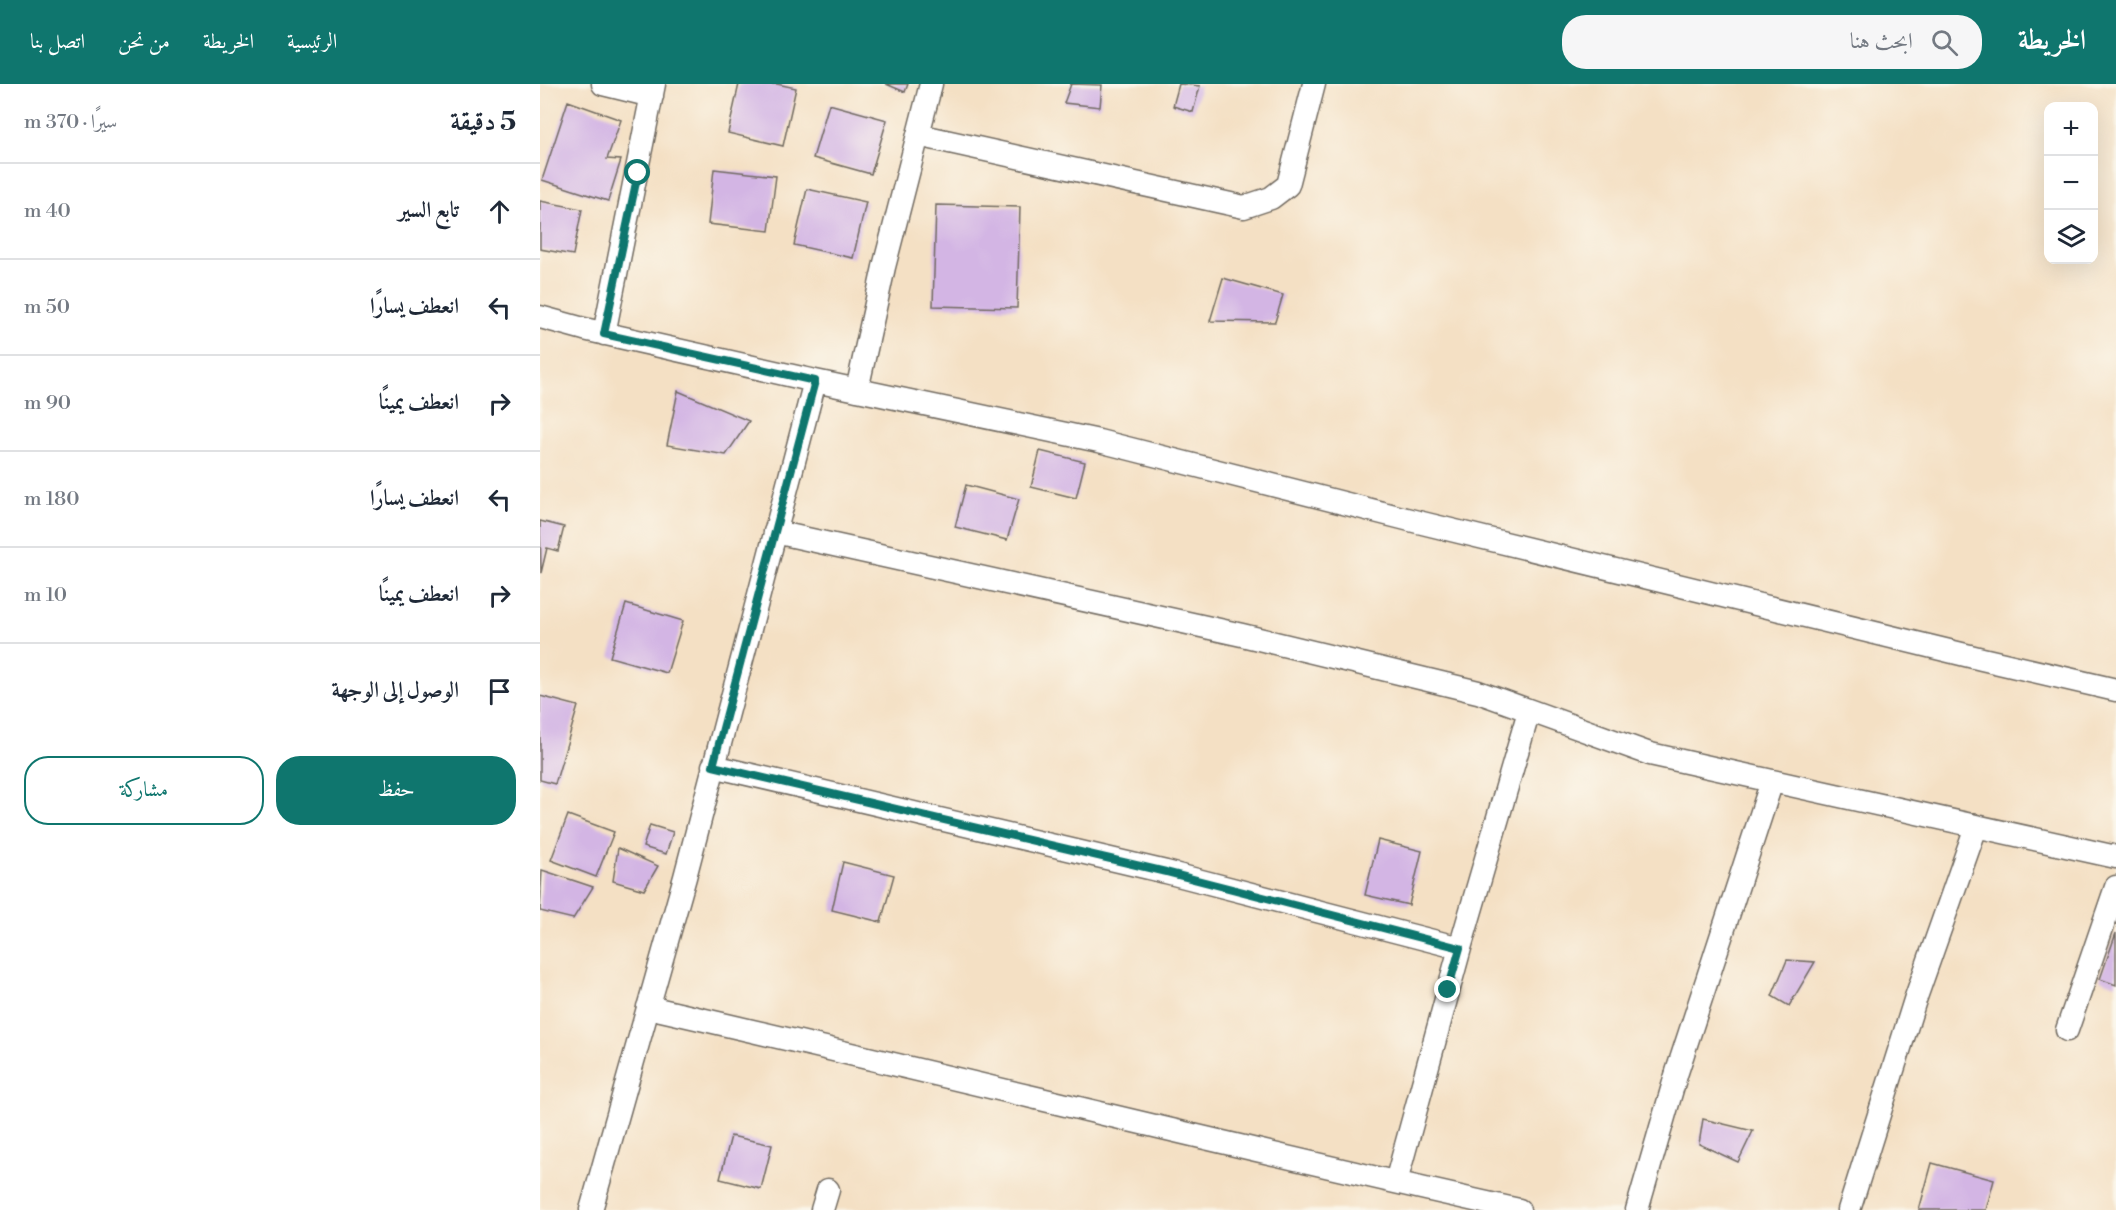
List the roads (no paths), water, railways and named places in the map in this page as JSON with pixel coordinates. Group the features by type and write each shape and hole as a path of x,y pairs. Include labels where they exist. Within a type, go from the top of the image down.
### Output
{"street":[{"path":"603,84 653,90 604,334"},
{"path":"857,390 884,267 931,84"},
{"path":"918,135 1244,207 1271,198 1288,185 1314,84"},
{"path":"540,317 604,334 815,381 1100,441 1414,521 2116,690"},
{"path":"591,1210 648,1007 815,381"},
{"path":"775,532 1242,635 1478,692 1650,754 2116,857"},
{"path":"1396,1182 1460,948 1529,711"},
{"path":"713,766 1154,869 1460,948"},
{"path":"1637,1210 1677,1072 1772,781"},
{"path":"1849,1210 1915,1000 1976,827"},
{"path":"2067,1030 2116,887"},
{"path":"648,1007 833,1049 1199,1138 1519,1210"}]}
